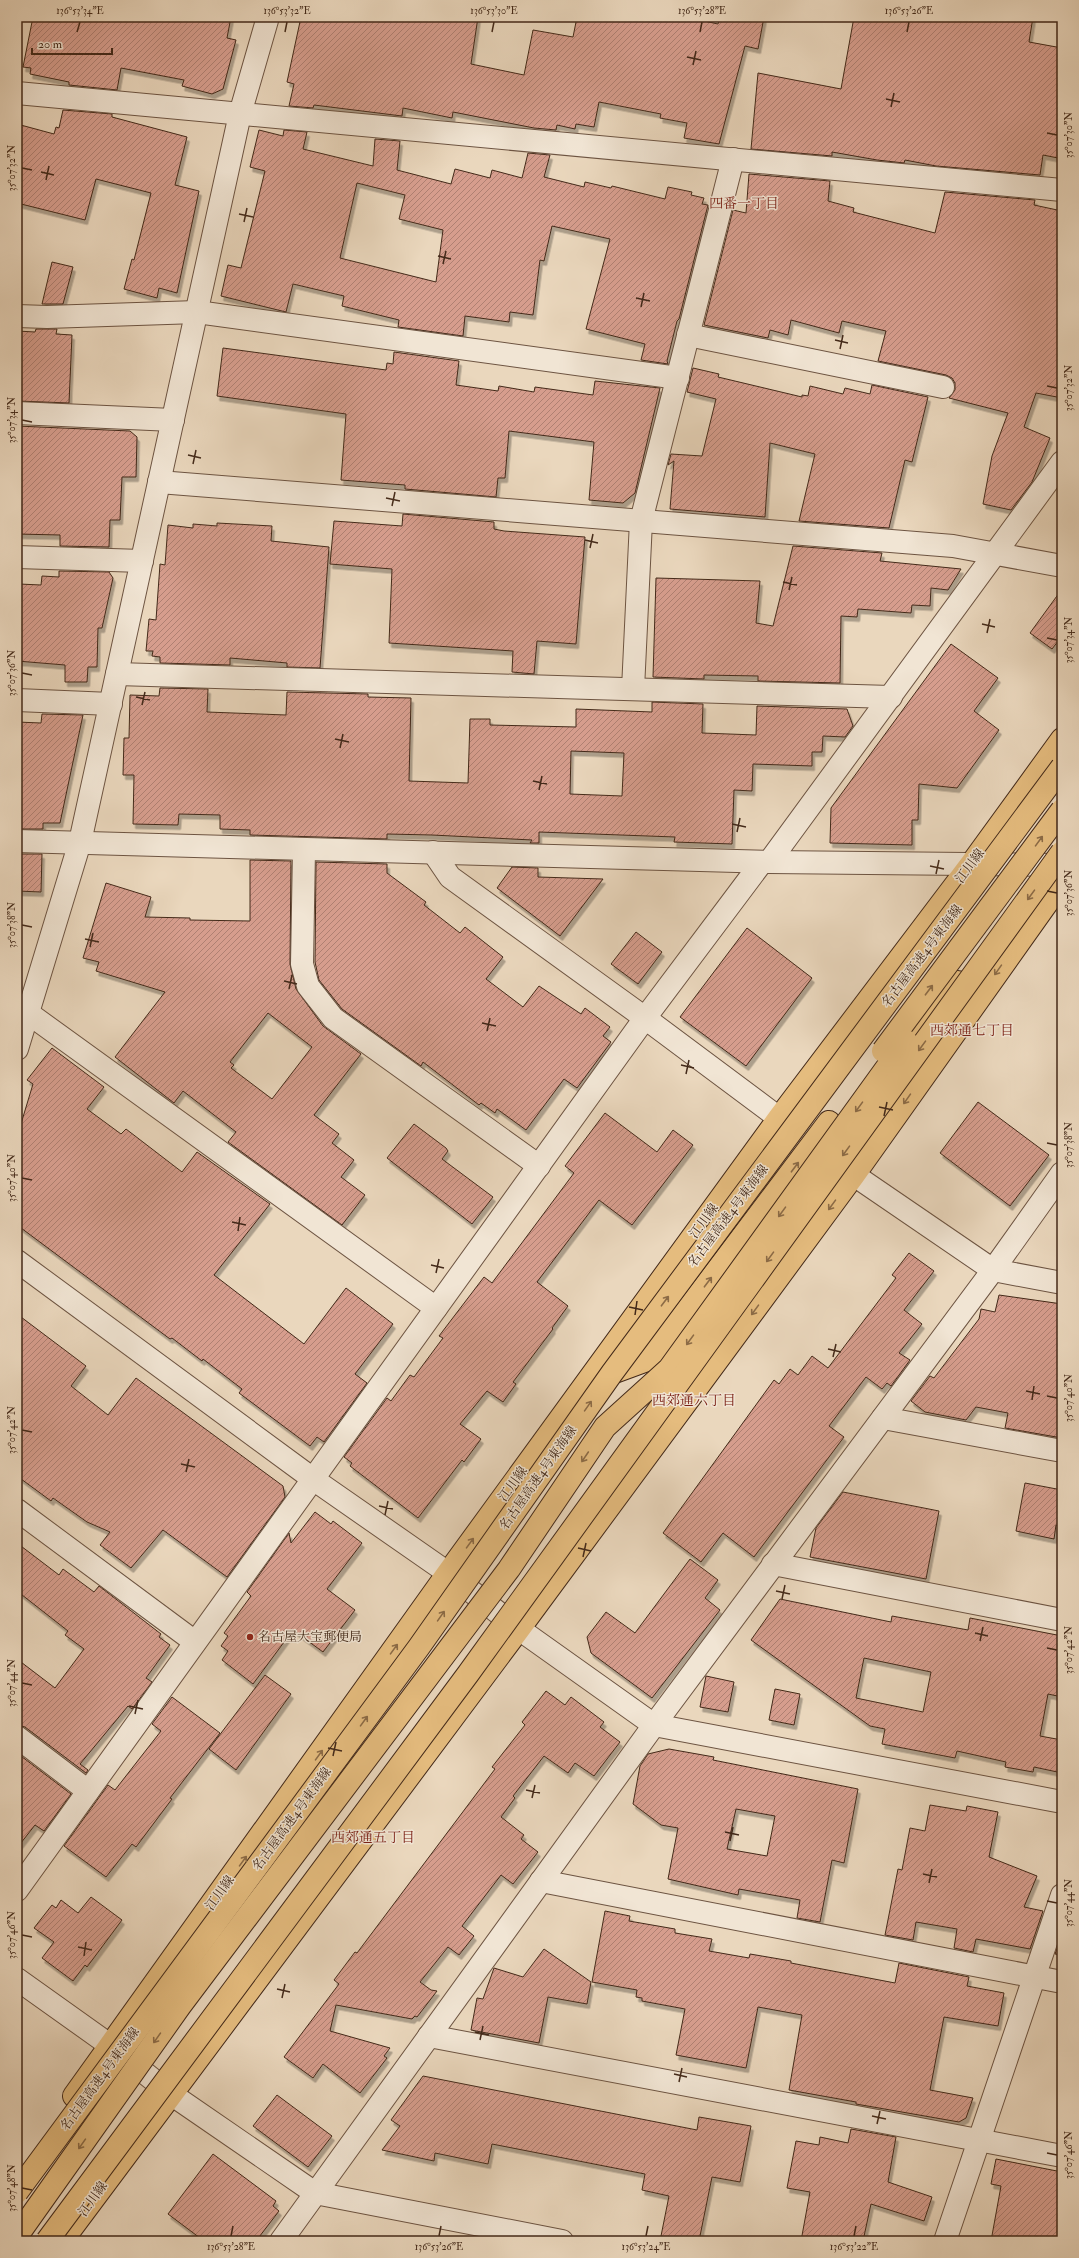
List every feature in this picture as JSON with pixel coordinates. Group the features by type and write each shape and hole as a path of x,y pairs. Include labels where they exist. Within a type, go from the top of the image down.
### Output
{"main road":[{"name":"江川線","path":"17,2177 448,1573 779,1118 972,864 1062,739"},
{"name":"名古屋高速4号東海線","path":"17,2192 419,1647 612,1373 1062,767"},
{"path":"612,1373 650,1359 969,937 1062,810"},
{"path":"47,2241 468,1674 1062,852"},
{"name":"江川線","path":"62,2241 519,1629 854,1175 1025,932 1062,882"},
{"path":"17,2236 180,2006 509,1569 605,1427 668,1369 906,1041 971,967 1025,932"}],"street":[{"path":"17,1048 22,1013 80,842 240,114 268,17"},
{"path":"17,93 1062,190"},
{"path":"634,689 641,521 733,160"},
{"path":"17,316 47,317 197,312 678,378"},
{"path":"688,335 942,387"},
{"path":"17,413 173,420"},
{"path":"17,1890 645,1018 891,697 1062,462"},
{"path":"159,482 953,546 1062,566"},
{"path":"17,557 142,561"},
{"path":"117,674 891,697"},
{"path":"17,700 110,704"},
{"path":"17,841 765,862 1062,865"},
{"path":"304,849 302,964 308,986 333,1018 539,1166"},
{"path":"433,852 450,877 645,1018 779,1118"},
{"path":"22,1013 436,1308"},
{"path":"281,2241 654,1724 993,1270 1062,1173"},
{"path":"854,1175 993,1270 1062,1283"},
{"path":"17,1261 313,1479 448,1573 519,1629 654,1724 1062,1802"},
{"path":"883,1418 1062,1451"},
{"path":"17,1510 196,1642"},
{"path":"773,1564 1062,1620"},
{"path":"17,1737 88,1791"},
{"path":"541,1881 1062,1982"},
{"path":"945,2241 1062,1895"},
{"path":"17,1979 110,2046 171,2094 315,2193 562,2241"},
{"path":"429,2036 1062,2156"}],"building":[{"path":"33,17 231,17 227,38 236,40 223,89 212,94 182,86 184,80 121,68 117,90 69,85 69,82 30,74 31,68 23,67"},
{"path":"301,17 478,17 471,64 524,75 533,30 573,37 577,17 686,17 718,24 720,17 764,17 758,49 745,46 719,144 684,138 687,123 660,118 661,114 599,102 594,127 576,124 575,129 557,125 556,130 534,128 453,112 452,118 403,108 402,116 314,105 313,108 289,106 294,84 287,82"},
{"path":"854,17 1033,17 1029,42 1062,48 1062,137 1058,158 1043,155 1040,175 936,166 905,160 904,163 832,152 832,156 751,149 758,73 841,89"},
{"path":"63,110 112,114 112,117 187,137 175,185 199,191 177,293 159,288 157,298 124,289 132,259 134,260 151,193 96,179 85,220 17,203 17,124 54,134 56,127 59,128"},
{"path":"259,130 283,136 284,130 307,132 303,149 373,166 375,139 400,141 397,170 451,184 455,169 490,178 492,170 522,178 528,153 550,155 544,177 584,187 585,182 611,188 612,186 665,199 668,187 692,192 691,195 704,198 702,204 708,205 679,319 677,321 667,361 668,364 641,360 645,344 586,329 610,239 552,226 544,261 540,260 533,315 510,312 509,322 465,316 463,336 398,327 399,320 342,306 344,296 293,284 286,312 221,296 228,265 241,268 265,171 250,167","holes":["357,183 405,195 399,219 443,230 436,282 340,258"]},
{"path":"749,174 830,181 828,201 854,208 853,212 935,233 945,192 1035,200 1034,205 1062,211 1062,398 1036,393 1024,427 1050,438 1032,482 1011,510 983,504 992,456 1008,413 949,398 955,390 955,383 952,378 946,375 878,361 886,331 842,321 839,333 791,320 788,335 770,330 768,338 704,325 733,210 746,213"},
{"path":"52,262 73,267 63,304 42,304"},
{"path":"36,329 57,329 56,334 72,335 69,403 17,401 17,331 35,332"},
{"path":"223,348 386,370 387,363 393,364 394,352 459,361 456,385 498,391 499,386 534,392 535,387 593,395 595,381 660,388 635,493 623,503 589,500 594,442 509,431 505,478 498,478 496,497 405,489 405,485 341,480 346,414 217,396"},
{"path":"693,368 719,374 718,377 802,397 802,395 808,396 810,386 843,394 845,388 870,394 872,385 928,397 912,462 905,460 889,528 799,521 815,454 770,443 765,517 670,509 674,461 668,465 671,454 702,456 716,399 687,392"},
{"path":"17,426 130,431 137,437 136,477 122,477 120,520 110,520 109,547 60,546 60,535 17,534"},
{"path":"403,514 494,522 494,529 504,531 585,537 576,644 537,641 534,674 512,672 513,651 389,643 392,569 330,564 334,521 402,526"},
{"path":"217,523 272,526 271,541 329,547 320,668 287,667 287,663 230,658 230,665 160,663 160,657 152,656 153,651 146,651 149,619 156,620 160,564 165,565 168,525 193,528 193,524 217,526"},
{"path":"793,546 882,553 880,561 961,569 948,590 931,588 930,606 912,605 911,613 858,609 857,617 841,616 840,683 758,681 758,676 704,675 704,679 653,677 656,578 760,581 756,623 773,626"},
{"path":"59,571 109,572 113,578 102,628 98,628 97,667 88,667 87,682 65,682 65,665 17,661 17,590 19,590 19,584 41,585 42,576 59,577"},
{"path":"1062,589 1062,636 1052,649 1030,633"},
{"path":"951,644 998,678 974,711 999,730 957,788 919,784 918,820 912,820 912,845 830,843 831,808"},
{"path":"160,688 208,689 207,712 286,715 287,692 368,694 368,697 411,698 409,781 468,783 470,719 490,719 490,725 576,727 576,709 652,712 652,702 703,704 702,733 756,735 757,706 847,709 853,726 845,737 823,736 822,752 812,752 812,766 753,764 752,791 734,790 732,844 674,842 675,837 539,832 539,843 530,843 532,840 432,835 387,834 387,839 250,835 250,830 220,829 220,815 179,814 178,825 133,824 134,775 123,775 124,738 129,738 130,695 159,696","holes":["571,751 624,753 622,796 570,794"]},
{"path":"42,714 83,715 60,823 43,823 43,829 17,829 17,722 41,723"},
{"path":"17,854 42,854 41,892 17,891"},
{"path":"250,860 291,861 290,964 296,989 323,1026 361,1054 314,1115 339,1134 332,1143 354,1160 341,1177 365,1195 342,1225 228,1142 236,1132 183,1091 174,1103 115,1057 165,992 96,971 99,962 83,958 106,883 151,897 145,917 190,918 190,920 250,921","holes":["268,1013 312,1047 272,1099 231,1068 234,1065 230,1062"]},
{"path":"316,862 387,864 387,873 426,902 424,905 460,933 465,927 503,957 486,979 523,1007 539,986 581,1014 585,1008 610,1027 603,1036 611,1042 577,1088 564,1079 526,1130 497,1109 495,1113 481,1103 479,1105 423,1062 421,1066 342,1009 319,980 315,962"},
{"path":"512,867 538,868 538,877 603,879 560,936 497,888"},
{"path":"747,928 812,978 746,1066 680,1017"},
{"path":"636,932 662,952 638,984 611,964"},
{"path":"52,1048 104,1087 87,1109 121,1134 126,1129 182,1172 197,1152 270,1204 214,1275 304,1344 346,1288 393,1324 355,1374 367,1383 324,1442 317,1437 310,1446 239,1393 242,1389 203,1359 202,1361 172,1338 170,1339 17,1225 17,1137 33,1084 27,1080"},
{"path":"978,1102 1049,1155 1010,1206 940,1153"},
{"path":"605,1113 657,1152 673,1130 693,1145 632,1225 599,1200 537,1282 568,1306 552,1328 553,1329 513,1382 516,1384 503,1402 487,1391 460,1424 481,1439 464,1462 462,1460 418,1518 350,1466 352,1463 344,1457 387,1398 391,1401 410,1375 414,1377 443,1338 439,1336 484,1277 492,1283 574,1173 565,1166"},
{"path":"414,1124 446,1148 448,1151 442,1159 493,1197 472,1224 387,1158"},
{"path":"909,1253 934,1271 904,1310 922,1324 899,1353 910,1360 891,1386 887,1383 882,1389 866,1377 829,1426 844,1437 754,1557 723,1533 701,1562 663,1533 774,1380 779,1384 790,1369 798,1375 812,1356 828,1368 896,1278 892,1275"},
{"path":"999,1295 1062,1304 1062,1438 1005,1428 1008,1413 976,1407 966,1420 925,1412 911,1401 930,1376 934,1378 979,1319 981,1309 995,1312"},
{"path":"17,1314 86,1366 71,1386 108,1415 136,1378 283,1486 285,1497 227,1577 163,1530 131,1568 100,1545 110,1532 87,1522 53,1498 51,1501 17,1476"},
{"path":"1025,1483 1062,1490 1062,1527 1056,1525 1054,1539 1016,1531"},
{"path":"843,1492 939,1511 926,1579 810,1557 816,1528"},
{"path":"315,1512 331,1524 333,1521 362,1543 327,1589 355,1610 323,1652 293,1630 253,1684 222,1660 228,1651 221,1646 228,1636 224,1633 251,1596 247,1592 289,1533 291,1543"},
{"path":"17,1543 59,1575 63,1569 94,1592 99,1586 161,1634 159,1637 170,1645 146,1678 152,1682 132,1709 128,1706 80,1764 88,1770 86,1773 25,1727 17,1725 17,1659 55,1688 84,1649 65,1635 68,1631 17,1591"},
{"path":"690,1559 718,1580 705,1598 720,1610 652,1698 591,1653 587,1637 606,1612 635,1633"},
{"path":"780,1599 891,1622 892,1616 968,1630 970,1618 1062,1636 1062,1697 1048,1694 1040,1736 1062,1740 1062,1773 1034,1767 1033,1772 1005,1767 1006,1762 957,1751 955,1758 882,1744 885,1729 870,1726 751,1640","holes":["864,1658 931,1672 923,1712 856,1698"]},
{"path":"265,1675 291,1694 236,1770 209,1749"},
{"path":"706,1676 734,1682 728,1712 700,1707"},
{"path":"775,1689 800,1694 794,1725 769,1720"},
{"path":"546,1691 565,1705 571,1697 604,1722 600,1727 620,1742 594,1776 575,1763 568,1773 544,1756 513,1796 515,1798 501,1817 524,1835 521,1839 538,1852 513,1884 501,1875 462,1926 474,1936 459,1955 448,1947 420,1982 431,1990 437,1991 417,2017 415,2016 412,2019 336,2005 330,2031 390,2048 384,2056 387,2058 360,2093 323,2064 313,2078 284,2057 339,1984 334,1980 355,1952 357,1953 495,1769 492,1767 525,1725 522,1722"},
{"path":"172,1697 220,1733 170,1798 172,1799 136,1847 132,1844 106,1877 64,1846 108,1785 115,1790 161,1731 152,1724"},
{"path":"669,1749 714,1757 713,1760 858,1789 844,1863 832,1860 820,1922 797,1918 800,1900 739,1889 738,1895 668,1879 678,1828 661,1825 633,1804 640,1766 648,1754","holes":["736,1809 775,1816 767,1856 727,1849"]},
{"path":"17,1753 71,1794 44,1831 35,1825 17,1848"},
{"path":"930,1805 966,1811 967,1806 998,1812 989,1857 1037,1876 1024,1907 1043,1911 1030,1949 976,1939 973,1952 954,1948 957,1929 916,1922 913,1940 885,1935 898,1869 902,1870 910,1828 925,1831"},
{"path":"91,1897 122,1920 87,1967 85,1965 73,1981 42,1958 54,1942 34,1928 52,1905 56,1908 61,1900 78,1913"},
{"path":"605,1911 630,1916 629,1921 675,1929 675,1933 712,1939 709,1951 749,1958 750,1954 791,1961 791,1963 895,1983 899,1963 969,1977 967,1986 1004,1993 998,2026 944,2017 930,2090 973,2098 966,2118 959,2122 856,2104 856,2102 789,2090 802,2015 758,2007 746,2068 676,2055 685,2009 642,2001 642,1998 636,1997 637,1990 592,1982"},
{"path":"1062,1934 1062,1955 1055,1954"},
{"path":"544,1949 591,1982 587,2004 548,1997 539,2043 471,2030 477,1998 483,1999 494,1968 523,1977"},
{"path":"423,2076 697,2130 699,2117 751,2126 740,2182 712,2177 699,2241 660,2241 669,2196 642,2190 645,2174 492,2144 488,2164 435,2153 434,2161 382,2150 400,2126 391,2120"},
{"path":"277,2095 332,2136 308,2167 253,2126"},
{"path":"851,2129 896,2137 888,2182 932,2197 924,2221 871,2204 863,2241 801,2241 810,2192 787,2188 796,2141 819,2145 820,2137 848,2143"},
{"path":"213,2154 276,2201 273,2206 279,2211 256,2241 204,2241 168,2214"},
{"path":"996,2159 1062,2172 1062,2241 991,2241 1001,2186 991,2184"}],"place":[{"name":"名古屋大宝郵便局","path":"250,1637"}],"district":[{"name":"四番一丁目","path":"744,203"},
{"name":"西郊通七丁目","path":"972,1030"},
{"name":"西郊通六丁目","path":"694,1400"},
{"name":"西郊通五丁目","path":"373,1837"}]}
